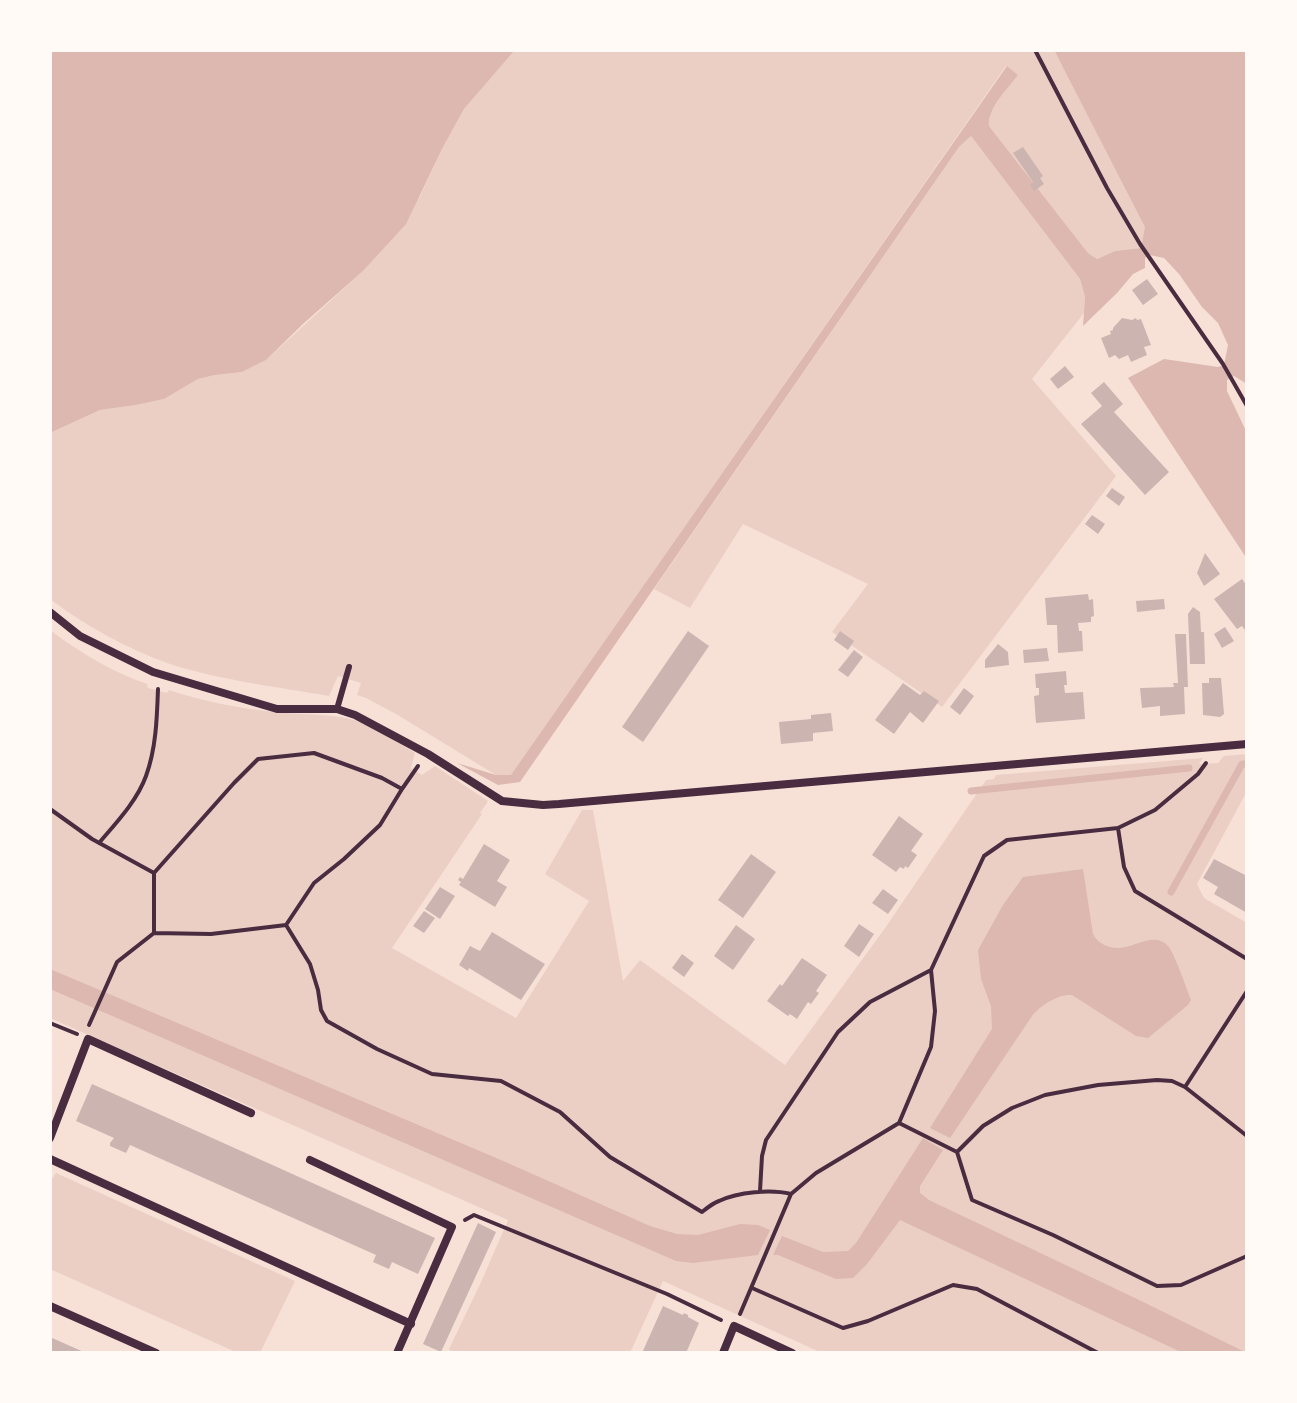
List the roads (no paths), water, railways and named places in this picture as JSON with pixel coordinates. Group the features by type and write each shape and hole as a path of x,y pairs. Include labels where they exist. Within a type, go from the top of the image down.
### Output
{"street":[{"path":"50,612 80,636 158,674 277,709 337,709 355,715 428,754 502,801 543,805 1247,744"},
{"path":"50,1138 88,1039 251,1113"},
{"path":"50,1159 411,1324"},
{"path":"310,1160 452,1227 397,1353"},
{"path":"50,1306 156,1353"},
{"path":"723,1353 734,1326 792,1353"}],"lane":[{"path":"337,709 349,667"}],"waterway":[{"path":"1171,892 1242,764 1247,764"},
{"path":"971,791 1189,768"}]}
